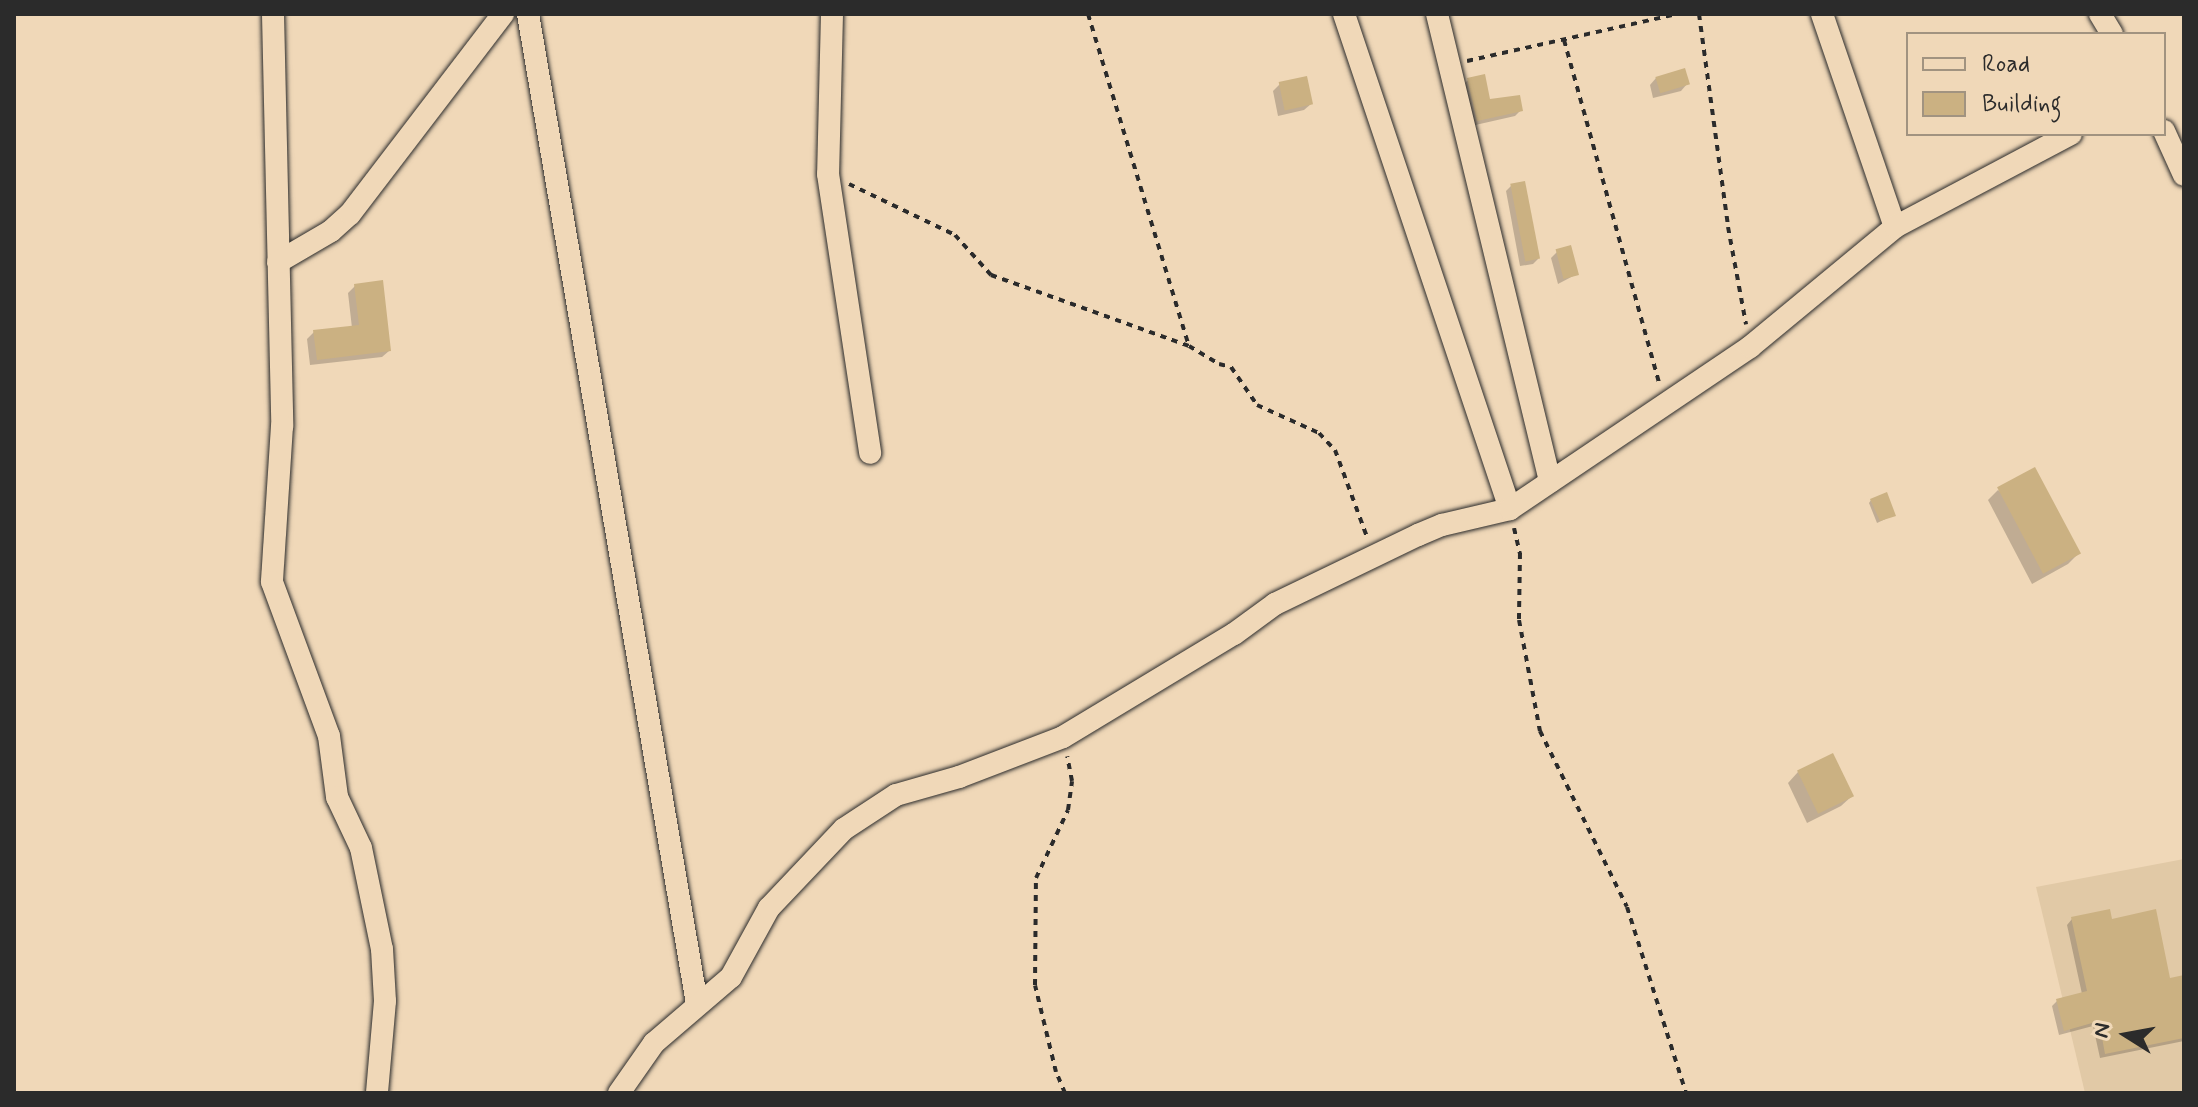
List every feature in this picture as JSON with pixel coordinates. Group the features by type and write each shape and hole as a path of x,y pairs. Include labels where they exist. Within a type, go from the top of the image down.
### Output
{"street":[{"path":"273,14 282,426 272,582 329,736 337,797 361,848 382,949 385,1001 377,1093"},
{"path":"278,262 331,231 350,214 503,14"},
{"path":"528,14 697,1004"},
{"path":"832,14 828,174 870,453"},
{"path":"1344,14 1510,509"},
{"path":"1437,14 1550,482"},
{"path":"1822,14 1895,227"},
{"path":"2100,14 2111,32"},
{"path":"2166,135 2184,175"},
{"path":"619,1093 654,1043 731,977 769,908 844,829 896,795 959,777 1063,737 1234,634 1275,604 1442,525 1510,509 1750,347 1895,227 2067,136"}],"path":[{"path":"1088,14 1189,346"},
{"path":"1449,65 1678,14"},
{"path":"1699,14 1728,227 1750,347"},
{"path":"1564,40 1665,403"},
{"path":"828,174 955,235 991,275 1189,346 1219,364 1231,367 1257,405 1319,433 1335,450 1375,558"},
{"path":"1510,509 1520,553 1519,620 1540,731 1627,907 1686,1093"},
{"path":"1063,737 1072,781 1068,810 1036,878 1035,985 1056,1072 1065,1093"}],"shaded area":[{"path":"2184,859 2184,1093 2085,1093 2036,887"}],"building":[{"path":"1685,68 1690,84 1660,93 1655,77"},
{"path":"1485,74 1490,99 1520,95 1523,111 1477,121 1467,78"},
{"path":"1307,76 1313,104 1285,110 1279,82"},
{"path":"1525,181 1540,259 1525,261 1510,184"},
{"path":"1571,245 1579,275 1564,279 1556,249"},
{"path":"383,280 391,351 317,360 313,330 359,325 354,284"},
{"path":"2035,467 2081,554 2043,574 1997,487"},
{"path":"1887,492 1896,516 1880,521 1870,499"},
{"path":"1833,753 1854,796 1818,814 1797,771"},
{"path":"2110,909 2112,919 2156,909 2170,978 2184,975 2184,1038 2105,1054 2099,1021 2064,1031 2056,999 2087,991 2071,917"}]}
